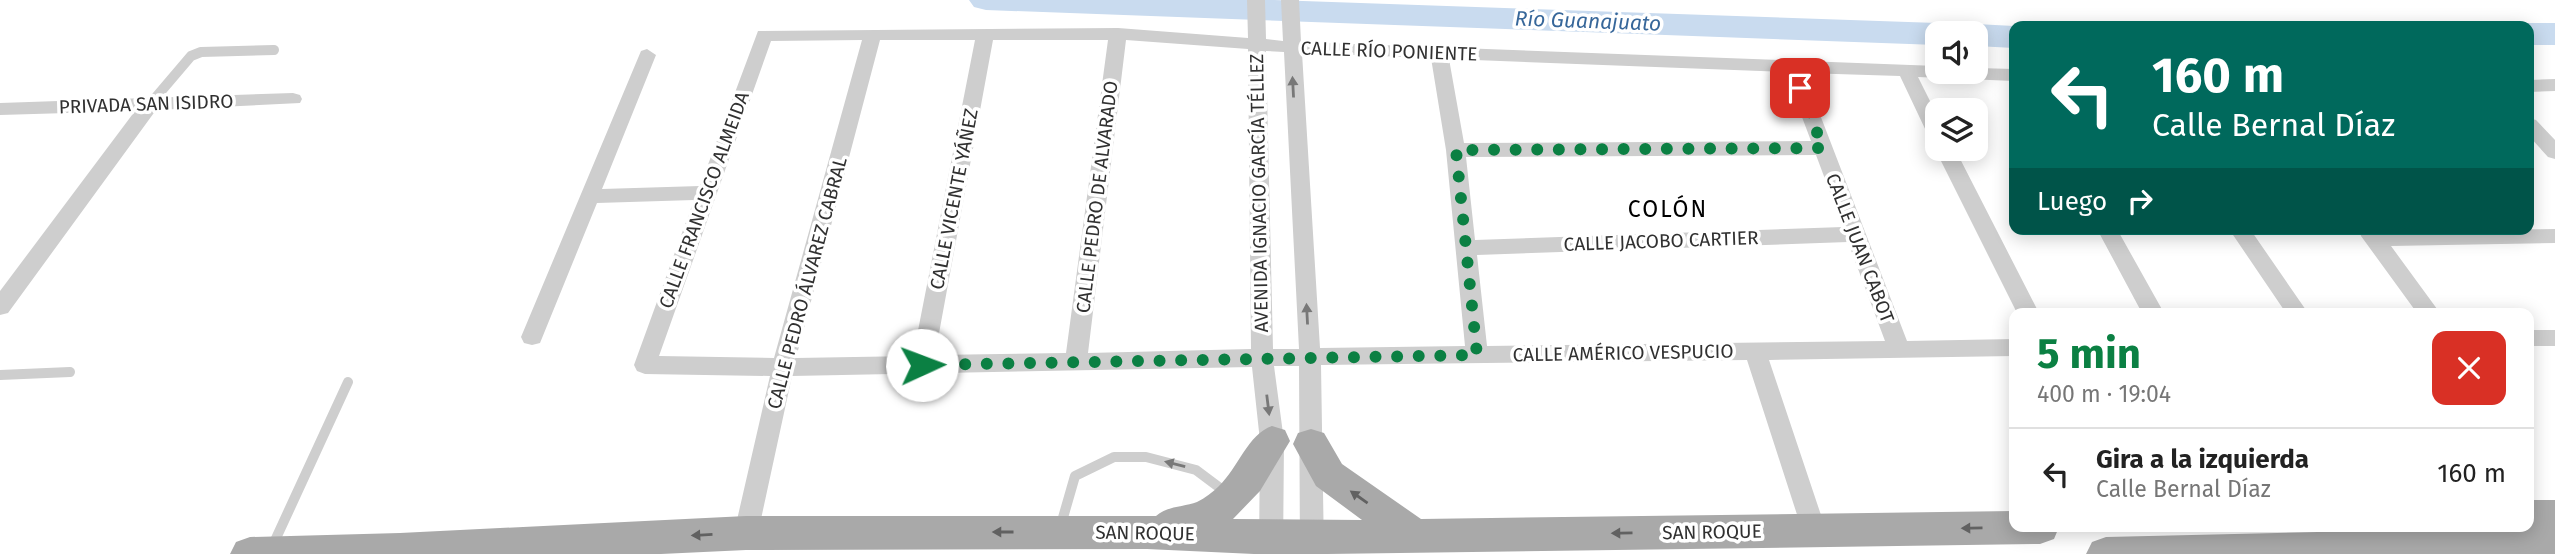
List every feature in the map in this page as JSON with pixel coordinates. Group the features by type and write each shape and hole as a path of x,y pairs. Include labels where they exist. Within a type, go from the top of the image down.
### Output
{"main road":[{"path":"1147,532 1212,513 1233,498 1251,476 1272,441"},
{"path":"1311,444 1329,475 1414,536"},
{"path":"2534,516 2555,516"},
{"name":"SAN ROQUE","path":"250,554 400,550 746,533 1147,532 1271,546 1414,536 2009,527"},
{"path":"2106,554 2555,541"}],"street":[{"name":"AVENIDA IGNACIO GARCÍA TÉLLEZ","path":"1256,0 1262,359 1272,441 1271,546"},
{"name":"AVENIDA IGNACIO GARCÍA TÉLLEZ","path":"1290,0 1310,356 1311,545"},
{"name":"CALLE PEDRO ÁLVAREZ CABRAL","path":"746,533 783,367 873,34"},
{"name":"CALLE VICENTE YÁÑEZ","path":"922,365 985,34"},
{"name":"CALLE RÍO PONIENTE","path":"764,35 1118,34 1439,52 2009,75"},
{"name":"CALLE PEDRO DE ALVARADO","path":"1076,361 1118,34"},
{"name":"CALLE FRANCISCO ALMEIDA","path":"645,365 764,35"},
{"path":"1439,52 1456,150 1477,355"},
{"path":"532,337 647,55"},
{"name":"CALLE JUAN CABOT","path":"1793,68 1899,349"},
{"path":"1906,71 1925,109"},
{"path":"2534,86 2555,85"},
{"name":"PRIVADA SAN ISIDRO","path":"0,109 293,99"},
{"path":"0,307 151,103"},
{"path":"2534,129 2555,152"},
{"path":"1456,150 1823,148"},
{"path":"1951,161 2025,308"},
{"path":"590,196 705,193"},
{"name":"CALLE JACOBO CARTIER","path":"1468,248 1854,234"},
{"path":"2110,235 2150,308"},
{"path":"2243,235 2294,308"},
{"path":"2371,235 2425,308"},
{"path":"2534,235 2555,236"},
{"path":"2534,338 2555,338"},
{"name":"CALLE AMÉRICO VESPUCIO","path":"645,365 783,367 1310,356 2009,348"},
{"path":"1755,352 1814,530"}],"lane":[{"path":"151,103 191,56 201,52 274,50"},
{"path":"0,375 70,372"},
{"path":"269,553 348,382"},
{"path":"1059,532 1075,476 1114,457 1146,457 1196,470 1233,498"}],"waterway":[{"name":"Río Guanajuato","path":"986,0 1925,34"},
{"name":"Río Guanajuato","path":"2534,34 2555,34"},
{"name":"Río Guanajuato","path":"1988,36 2009,37"}],"district":[{"name":"COLÓN","path":"1668,209"}],"route":[{"path":"922,365 1477,355 1456,150 1823,148 1800,88"}]}
